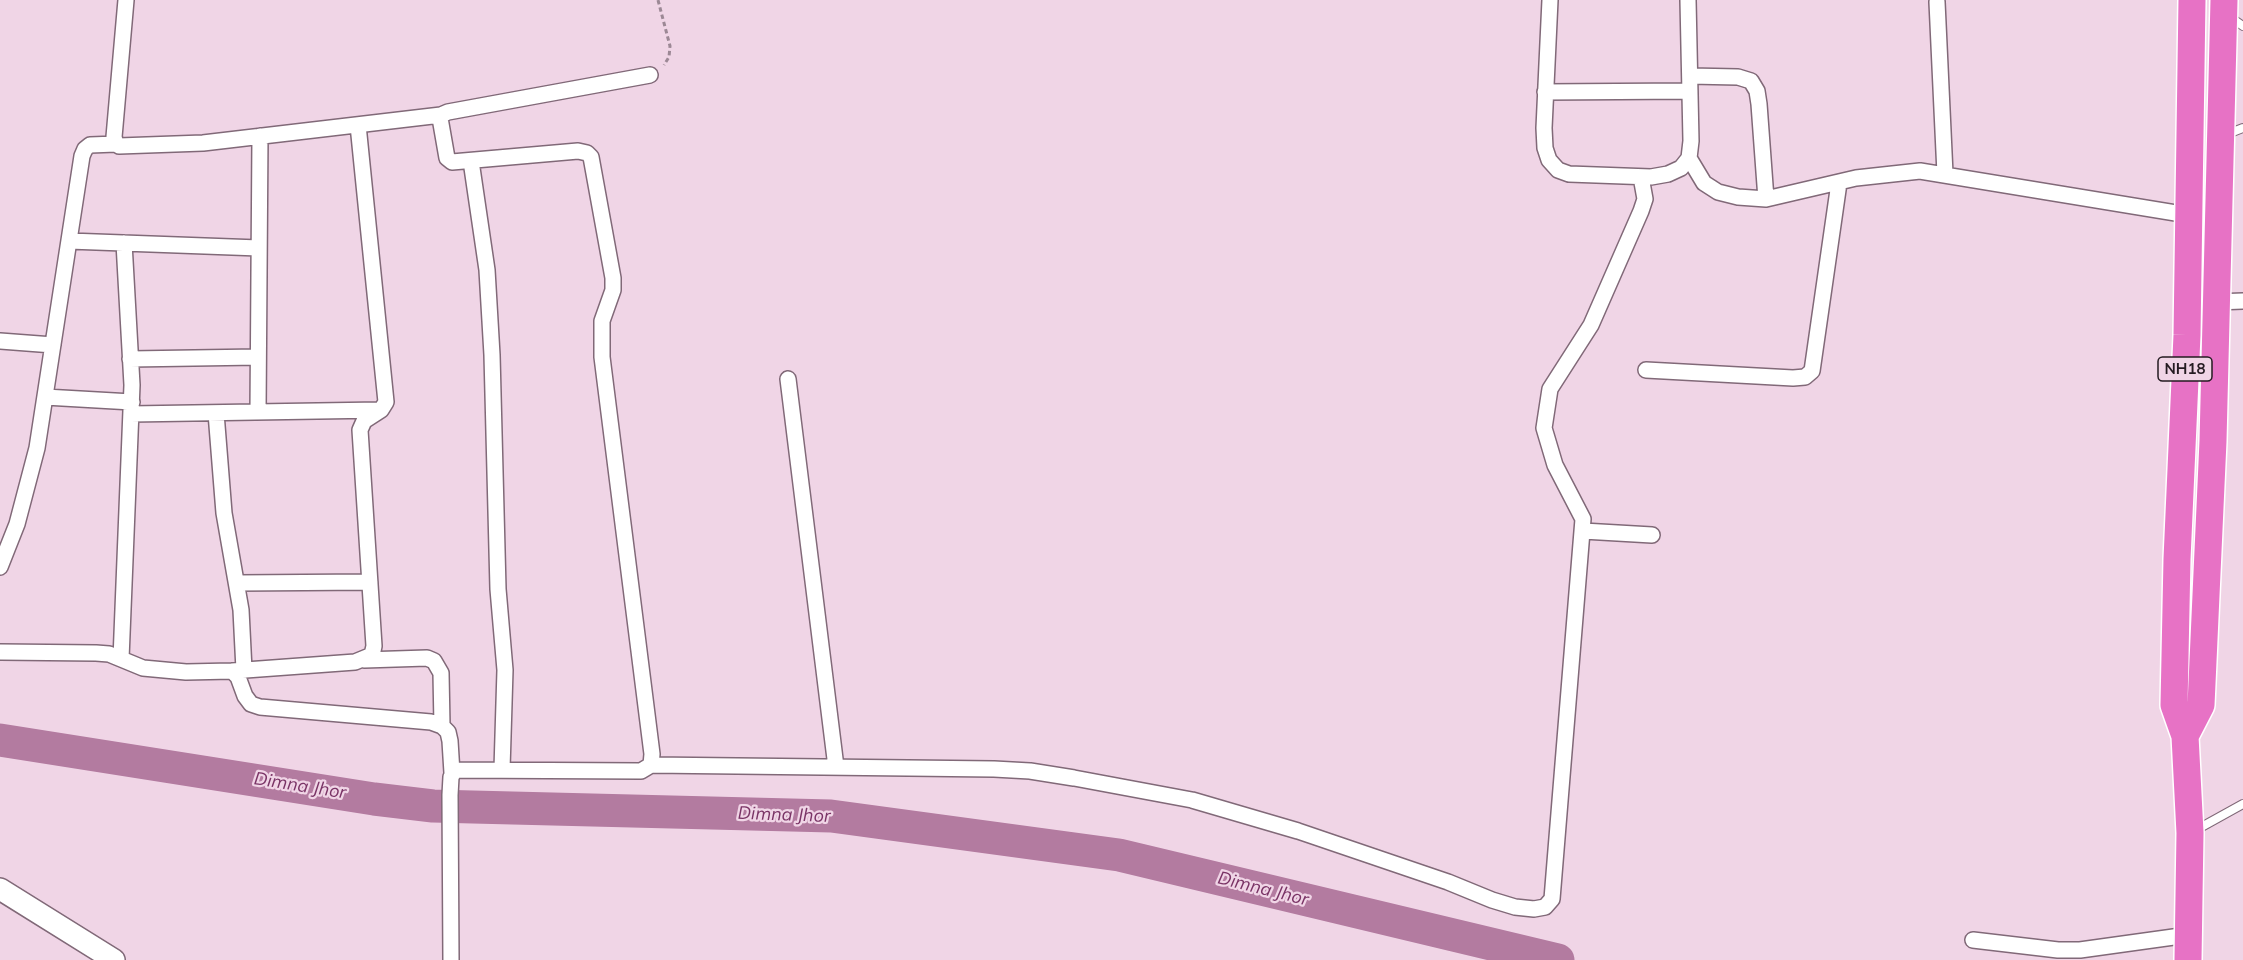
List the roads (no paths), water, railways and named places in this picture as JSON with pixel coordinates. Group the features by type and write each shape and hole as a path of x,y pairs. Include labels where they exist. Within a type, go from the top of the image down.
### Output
{"highway":[{"name":"NH18","path":"2188,947 2190,833 2185,736 2174,705 2177,560 2187,335 2192,0"},
{"name":"NH18","path":"2185,736 2201,705 2213,441 2216,302 2232,132 2223,76 2230,13"},
{"path":"2191,75 2223,76"}],"street":[{"path":"116,144 114,137 126,0"},
{"path":"1550,0 1545,92 1545,148 1549,160 1558,170 1569,174 1641,177 1668,174 1681,168 1689,158 1691,141 1688,0"},
{"path":"1937,2 1945,174"},
{"path":"0,567 17,525 37,448 85,149 90,145 182,144 441,115 650,75"},
{"path":"1545,92 1690,83 1738,77 1751,81 1757,91 1759,104 1766,199"},
{"path":"441,115 440,122 448,160 453,162 578,151 587,153 591,157 613,278 612,290 602,321 602,357 652,754 651,765"},
{"path":"358,125 386,402 381,410 364,421 360,430 374,646 372,655 364,660"},
{"path":"258,412 260,136"},
{"path":"1689,158 1704,183 1718,192 1738,197 1766,199 1888,173 1920,171 2188,215"},
{"path":"471,161 487,270 492,355 498,589 505,670 502,769"},
{"path":"452,773 458,769 641,771 651,765 1030,771 1192,800 1298,831 1515,907 1534,909 1545,907 1552,899 1583,519 1555,465 1544,428 1550,388 1591,325 1641,212 1645,199 1641,177"},
{"path":"1646,370 1805,378 1812,371 1839,183"},
{"path":"69,241 258,248"},
{"path":"121,659 132,408 124,243"},
{"path":"2216,302 2243,301"},
{"path":"0,340 53,345"},
{"path":"130,358 258,357"},
{"path":"788,379 836,767"},
{"path":"45,397 132,408 216,413 381,410"},
{"path":"216,413 224,513 241,609 238,677 245,696 251,704 260,707 431,722 442,726 448,732 452,773 450,795 451,960"},
{"path":"1583,531 1652,535"},
{"path":"238,583 370,582"},
{"path":"0,652 110,654 143,668 170,671 238,671 364,660 427,658 434,661 441,673 442,726"},
{"path":"0,889 114,960"},
{"path":"1973,940 2058,950 2188,947"}],"lane":[{"path":"2190,833 2243,804"}],"waterway":[{"name":"Dimna Jhor","path":"0,740 374,799 433,806 831,816 1119,855 1558,960"}]}
